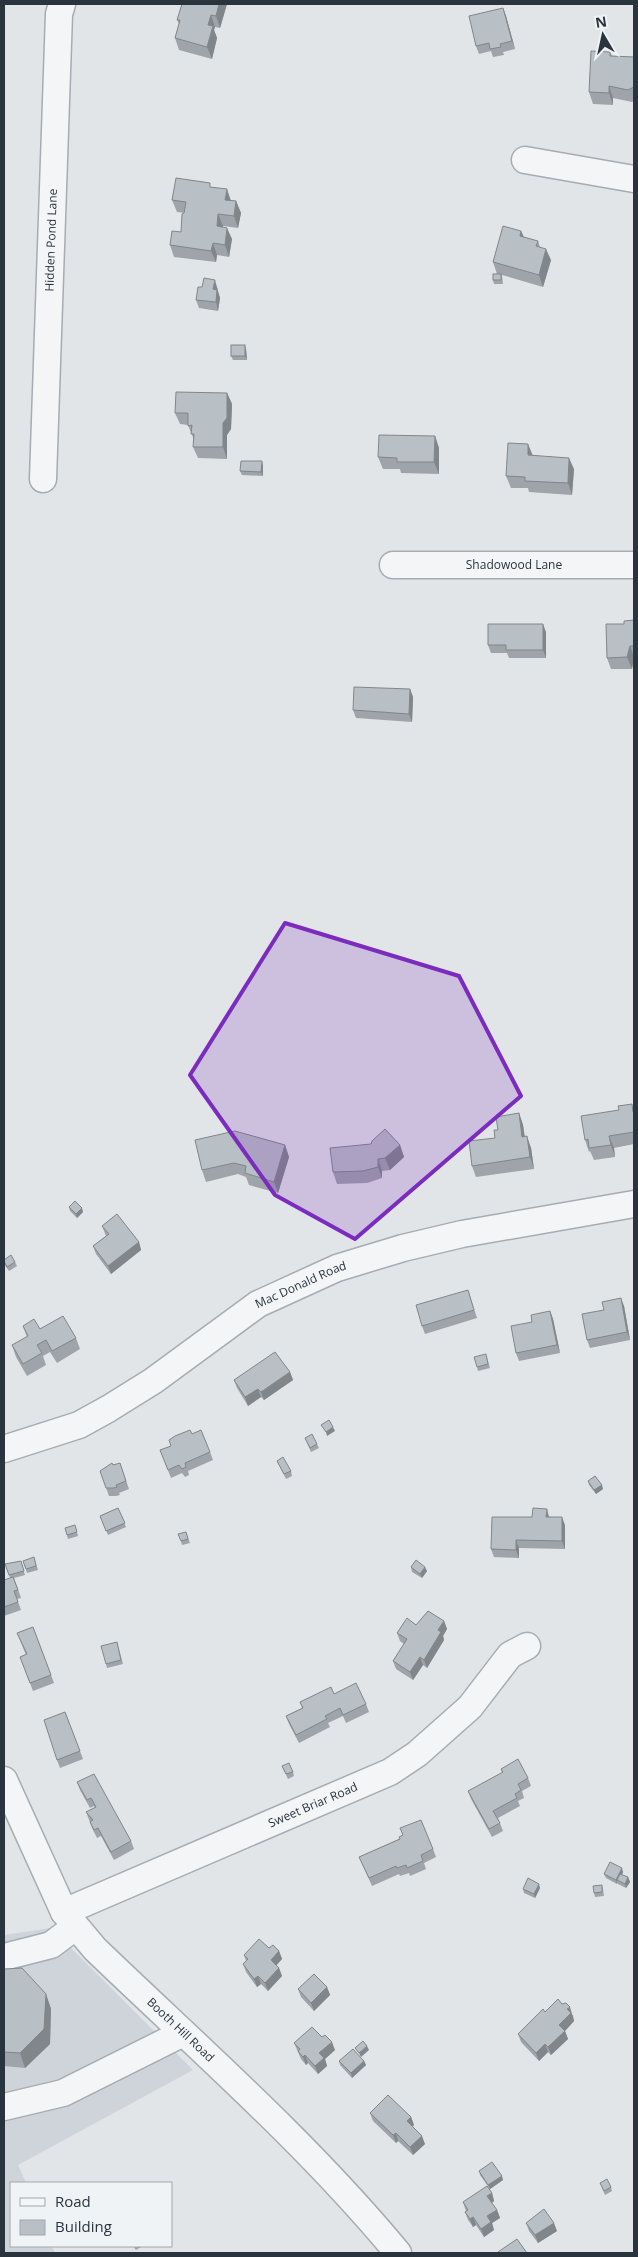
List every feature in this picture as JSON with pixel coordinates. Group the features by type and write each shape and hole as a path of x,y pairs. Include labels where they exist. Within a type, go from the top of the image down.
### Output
{"street":[{"name":"Hidden Pond Lane","path":"43,479 60,14 62,4"},
{"path":"525,160 634,179"},
{"name":"Shadowood Lane","path":"393,565 634,566"},
{"name":"Mac Donald Road","path":"4,1449 79,1425 153,1381 258,1304 337,1268 403,1248 462,1234 634,1204"},
{"name":"Sweet Briar Road","path":"4,1957 51,1945 69,1920 390,1772 417,1754 463,1713 510,1655 528,1646"},
{"name":"Booth Hill Road","path":"4,1780 69,1920 95,1949 355,2201 398,2253"},
{"path":"4,2107 63,2093 183,2033"}],"highlighted area":[{"path":"285,923 459,976 521,1096 355,1239 275,1195 190,1075"}],"shaded area":[{"path":"51,1928 193,2070 18,2165 26,2182 10,2182 10,2247 52,2247 55,2253 4,2253 4,1935"}],"building":[{"path":"182,4 219,4 216,16 211,15 208,25 213,26 207,47 175,38 180,20 177,20"},
{"path":"503,8 512,41 500,44 501,47 490,49 489,43 476,46 469,16"},
{"path":"591,51 610,52 610,56 634,57 634,87 628,90 609,86 609,93 589,92"},
{"path":"176,178 210,183 210,187 227,189 225,200 236,201 234,216 218,214 217,226 227,228 225,245 213,243 211,251 170,245 172,231 181,232 182,214 184,213 186,202 172,200"},
{"path":"503,226 521,231 520,236 538,241 536,246 546,249 539,275 493,262"},
{"path":"493,274 501,274 501,280 493,280"},
{"path":"204,278 215,280 213,289 217,290 216,302 196,300 198,287 202,287"},
{"path":"231,345 245,345 245,356 231,356"},
{"path":"176,392 227,393 227,418 223,423 223,447 193,447 194,434 191,434 192,425 188,426 188,413 175,413"},
{"path":"379,435 435,436 434,462 397,462 397,458 378,457"},
{"path":"508,443 528,444 528,455 569,458 568,483 525,481 525,477 506,476"},
{"path":"241,461 262,461 261,472 240,471"},
{"path":"634,620 634,646 630,646 627,657 607,658 606,624 624,624 624,621"},
{"path":"488,624 543,624 543,650 506,650 506,645 488,645"},
{"path":"354,687 410,689 409,714 353,710"},
{"path":"632,1104 634,1132 609,1136 611,1145 589,1148 588,1139 585,1140 581,1116 619,1110 618,1106"},
{"path":"519,1113 522,1137 527,1136 530,1157 472,1166 469,1141 495,1138 494,1130 498,1130 496,1117"},
{"path":"385,1129 400,1145 385,1158 378,1159 378,1167 363,1171 333,1172 330,1148 371,1144"},
{"path":"235,1131 285,1145 274,1182 245,1173 246,1166 234,1163 202,1170 195,1140"},
{"path":"75,1201 82,1208 76,1214 69,1207"},
{"path":"117,1214 139,1242 108,1266 93,1246 109,1234 102,1226"},
{"path":"11,1255 15,1262 7,1267 4,1260"},
{"path":"468,1290 474,1310 422,1326 416,1305"},
{"path":"621,1298 627,1332 587,1340 582,1314 604,1310 602,1302"},
{"path":"550,1311 557,1345 516,1353 511,1326 532,1322 531,1315"},
{"path":"63,1316 76,1338 52,1351 46,1340 37,1345 42,1353 23,1364 12,1345 28,1336 23,1326 34,1319 40,1329"},
{"path":"275,1352 290,1372 261,1392 258,1389 245,1397 234,1380"},
{"path":"486,1354 488,1364 477,1367 474,1357"},
{"path":"329,1420 333,1427 326,1432 321,1425"},
{"path":"190,1430 192,1434 201,1430 210,1452 185,1463 186,1467 182,1469 179,1465 168,1470 160,1450 171,1446 169,1440 175,1436"},
{"path":"312,1434 317,1444 310,1448 305,1438"},
{"path":"283,1457 291,1471 284,1474 277,1461"},
{"path":"112,1463 113,1465 120,1463 126,1481 116,1485 117,1487 106,1488 100,1471"},
{"path":"595,1476 602,1485 594,1490 588,1481"},
{"path":"118,1508 125,1523 106,1531 100,1516"},
{"path":"533,1508 547,1509 546,1517 562,1517 562,1541 516,1540 516,1550 491,1549 492,1517 532,1517"},
{"path":"75,1525 77,1532 67,1535 65,1528"},
{"path":"186,1532 188,1539 181,1541 178,1534"},
{"path":"34,1557 36,1566 26,1569 23,1561"},
{"path":"416,1560 425,1567 420,1574 411,1567"},
{"path":"21,1561 24,1571 9,1575 5,1564"},
{"path":"13,1577 18,1590 14,1591 18,1602 4,1607 4,1580"},
{"path":"428,1611 444,1621 438,1630 441,1632 424,1660 420,1657 410,1672 393,1661 407,1639 397,1633 407,1618 416,1625"},
{"path":"33,1627 51,1675 30,1683 20,1657 27,1654 17,1633"},
{"path":"117,1642 121,1660 106,1664 101,1646"},
{"path":"356,1683 366,1704 343,1715 340,1708 325,1716 327,1719 296,1735 286,1716 303,1708 300,1702 331,1687 334,1694"},
{"path":"65,1712 80,1751 57,1760 44,1720"},
{"path":"518,1759 528,1778 518,1784 521,1790 515,1794 517,1798 493,1811 500,1823 489,1829 468,1791 503,1772 501,1769"},
{"path":"289,1763 293,1772 286,1774 282,1766"},
{"path":"94,1774 131,1841 111,1852 98,1828 94,1830 90,1822 93,1820 86,1812 96,1807 91,1798 87,1800 77,1782"},
{"path":"421,1820 433,1849 421,1855 423,1861 407,1868 406,1865 397,1868 396,1866 369,1878 359,1857 400,1839 399,1837 403,1835 400,1828"},
{"path":"610,1862 622,1868 616,1880 604,1874"},
{"path":"620,1874 628,1877 625,1884 617,1880"},
{"path":"528,1878 539,1884 534,1894 523,1889"},
{"path":"602,1885 602,1892 594,1893 593,1886"},
{"path":"259,1939 269,1948 273,1945 279,1951 271,1960 279,1968 265,1983 258,1976 254,1979 243,1964 248,1959 244,1955"},
{"path":"22,1968 46,1994 44,2029 20,2053 4,2052 4,1969"},
{"path":"314,1974 327,1987 311,2003 298,1989"},
{"path":"558,1999 562,2004 566,2003 570,2007 567,2009 571,2013 559,2025 565,2031 548,2047 545,2044 536,2053 518,2034 543,2009 545,2012"},
{"path":"312,2027 322,2037 325,2035 332,2042 319,2053 324,2058 315,2066 305,2055 303,2057 298,2051 300,2049 294,2043"},
{"path":"363,2041 367,2046 359,2053 355,2048"},
{"path":"353,2049 364,2061 351,2073 339,2061"},
{"path":"388,2095 411,2117 407,2121 422,2136 410,2147 396,2133 393,2135 370,2113"},
{"path":"492,2162 502,2176 488,2185 479,2171"},
{"path":"607,2179 611,2187 604,2191 600,2183"},
{"path":"487,2186 492,2193 487,2196 497,2210 487,2216 491,2222 481,2229 473,2217 470,2219 465,2212 468,2210 463,2202"},
{"path":"544,2209 554,2223 535,2235 526,2223"},
{"path":"517,2239 527,2253 498,2253 498,2252"}]}
